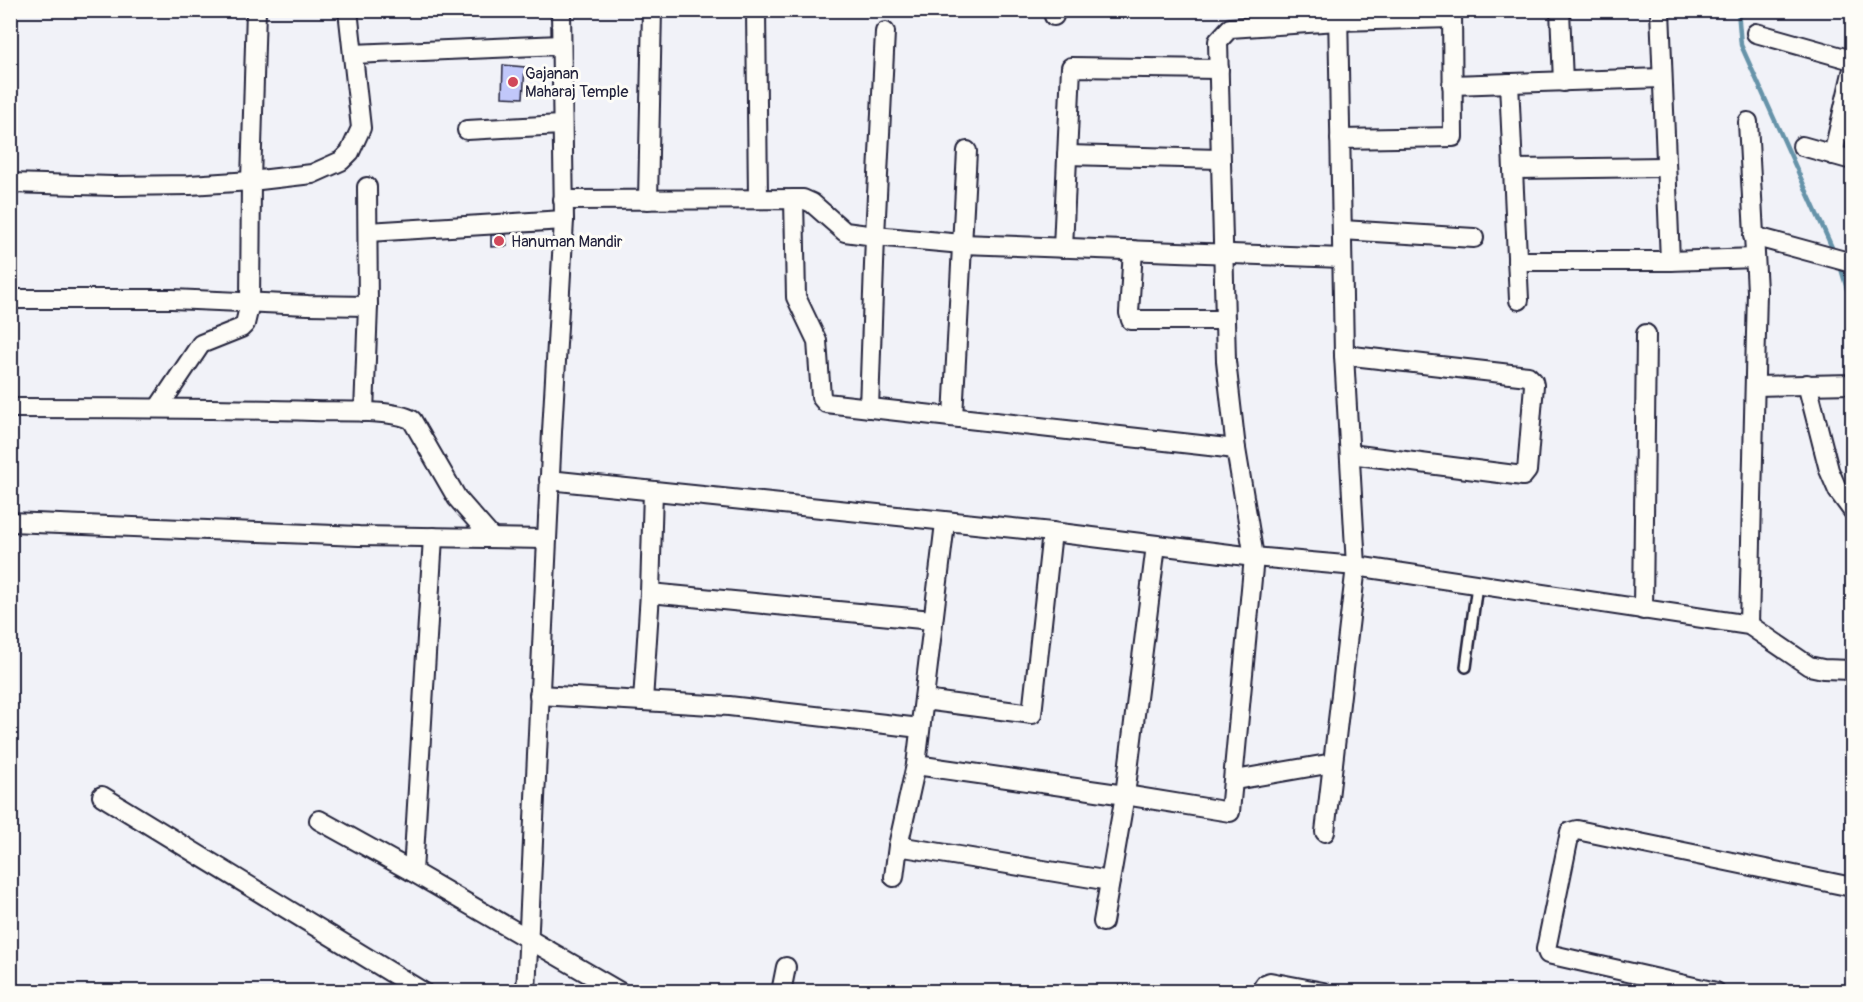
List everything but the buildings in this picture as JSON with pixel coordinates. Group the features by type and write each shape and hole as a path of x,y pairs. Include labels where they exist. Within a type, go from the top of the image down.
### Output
{"street":[{"path":"158,408 201,344 242,328 245,324 250,303 250,181 256,10"},
{"path":"10,183 113,186 190,185 250,181 312,174 341,160 350,152 361,128 348,10"},
{"path":"526,992 546,539 564,220 561,10"},
{"path":"648,200 652,10"},
{"path":"756,10 758,199"},
{"path":"1560,10 1563,82"},
{"path":"1660,10 1670,261"},
{"path":"916,765 1230,812 1235,780 1254,557 1236,449 1226,361 1218,41 1230,28 1338,16 1452,14 1453,137 1340,140"},
{"path":"1325,832 1356,566 1344,355 1338,16"},
{"path":"869,408 885,33"},
{"path":"1756,33 1852,60"},
{"path":"353,54 561,45"},
{"path":"1063,248 1071,68 1219,69"},
{"path":"1833,154 1852,73"},
{"path":"1452,85 1662,78"},
{"path":"1509,83 1519,300"},
{"path":"1748,122 1757,291 1749,626"},
{"path":"468,130 561,125"},
{"path":"1802,146 1852,160"},
{"path":"953,417 967,151"},
{"path":"1066,155 1220,159"},
{"path":"1513,169 1665,167"},
{"path":"364,412 368,306 367,187"},
{"path":"563,200 794,199 808,201 845,232 875,236 962,244 1342,258"},
{"path":"794,199 796,297 817,341 821,397 826,404 1236,449"},
{"path":"368,232 564,220"},
{"path":"1342,230 1474,238"},
{"path":"1753,236 1852,263"},
{"path":"1133,250 1128,313 1131,320 1225,320"},
{"path":"1517,261 1670,261 1755,258"},
{"path":"10,299 172,298 250,303 368,306"},
{"path":"1643,610 1646,334"},
{"path":"1344,355 1528,376 1534,385 1527,471 1523,476 1350,454"},
{"path":"1807,384 1829,470 1838,492 1852,510"},
{"path":"1755,386 1852,384"},
{"path":"10,408 158,408 364,412 402,415 412,420 457,498 492,538"},
{"path":"549,480 945,523 1052,532 1254,557 1356,566 1749,626 1809,666 1823,669 1852,669"},
{"path":"644,701 653,491"},
{"path":"10,522 359,536 546,539"},
{"path":"894,877 898,846 916,765 945,523"},
{"path":"924,700 1032,714 1052,532"},
{"path":"413,872 433,537"},
{"path":"1103,922 1125,795 1156,545"},
{"path":"650,593 932,620"},
{"path":"539,695 729,706 920,728"},
{"path":"1235,780 1333,763"},
{"path":"102,796 423,992"},
{"path":"318,820 413,872 620,992"},
{"path":"1716,992 1548,954 1547,946 1570,832 1576,830 1852,887"},
{"path":"898,846 1110,881"},
{"path":"781,992 786,967"},
{"path":"1260,992 1269,982 1323,992"}],"lane":[{"path":"1466,667 1477,585"}],"waterway":[{"path":"1738,10 1741,45 1834,252"},
{"path":"1840,265 1852,306"}],"place":[{"name":"Gajanan Maharaj Temple","path":"513,82"},
{"name":"Hanuman Mandir","path":"499,241"}]}
